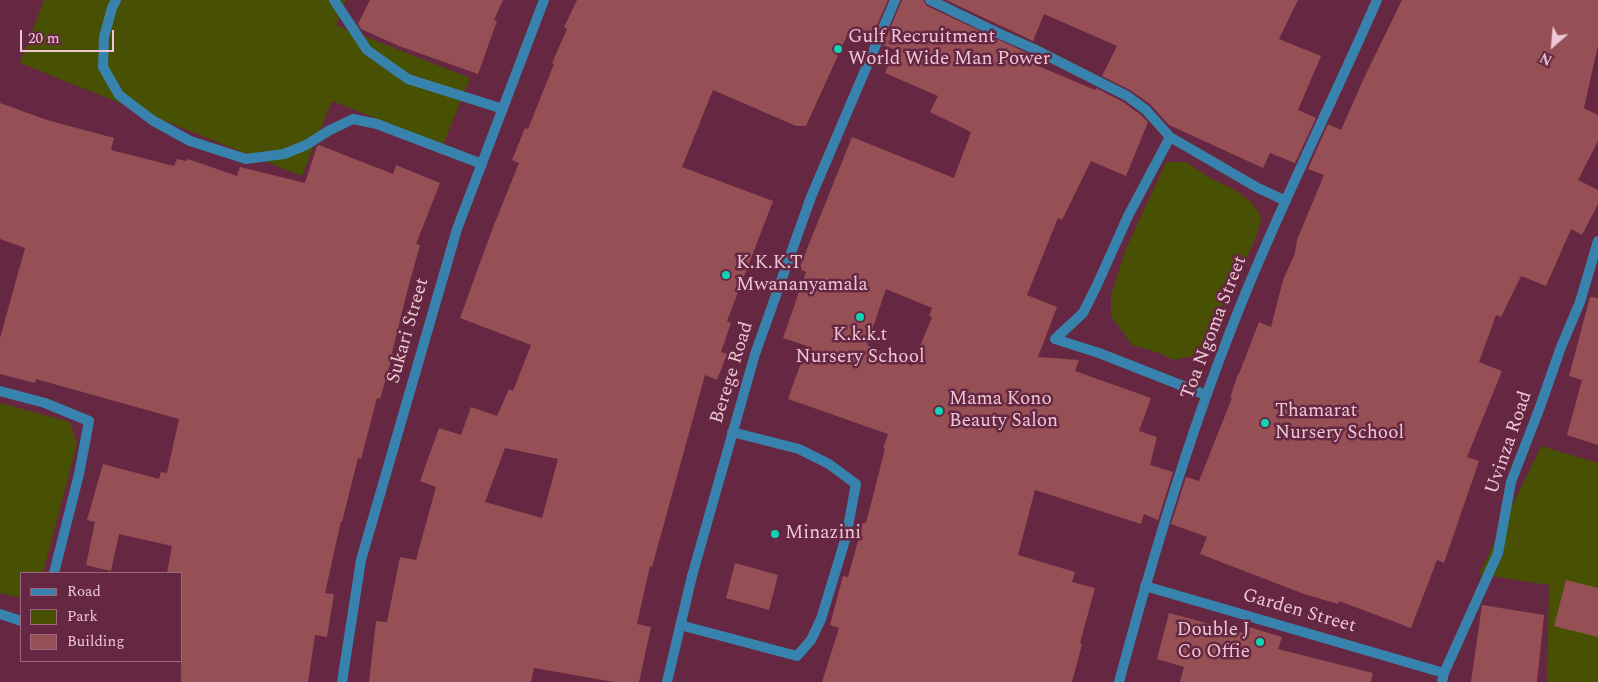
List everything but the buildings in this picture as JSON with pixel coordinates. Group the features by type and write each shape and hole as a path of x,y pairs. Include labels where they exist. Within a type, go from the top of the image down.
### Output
{"street":[{"path":"116,0 104,38 103,67 119,95 152,120 190,141 246,159 284,154 306,145 330,130 353,119 377,124 482,164"},
{"path":"334,0 367,50 408,79 503,109"},
{"name":"Sukari Street","path":"342,682 361,560 457,229 544,0"},
{"name":"Berege Road","path":"667,682 692,576 755,354 812,197 895,0"},
{"path":"930,0 1034,49 1127,96 1146,110 1170,137 1258,188 1286,201"},
{"name":"Toa Ngoma Street","path":"1120,682 1145,586 1206,395 1248,286 1377,0"},
{"path":"1170,137 1128,216 1106,267 1083,313 1054,339 1099,353 1206,395"},
{"name":"Uvinza Road","path":"1443,677 1498,553 1511,482 1561,347 1580,302 1598,241"},
{"path":"0,391 46,404 89,421 79,474 54,572"},
{"path":"680,625 797,656 811,640 821,619 846,537 856,484 829,464 799,449 732,432"},
{"name":"Garden Street","path":"1145,586 1443,677"},
{"path":"0,614 20,620"}],"green space":[{"path":"44,0 346,0 336,25 470,78 443,145 332,101 302,176 20,63"},
{"path":"1166,162 1186,162 1210,178 1235,190 1252,203 1260,214 1261,221 1238,280 1221,308 1204,347 1198,355 1173,360 1159,353 1132,345 1111,316 1111,296 1125,251"},
{"path":"0,403 70,422 77,444 43,572 20,572 20,598 0,593"},
{"path":"1541,446 1598,463 1598,682 1547,682 1549,585 1479,574"}],"place":[{"name":"Gulf Recruitment World Wide Man Power","path":"838,49"},
{"name":"K.K.K.T Mwananyamala","path":"726,275"},
{"name":"K.k.k.t Nursery School","path":"860,317"},
{"name":"Mama Kono Beauty Salon","path":"939,411"},
{"name":"Thamarat Nursery School","path":"1265,423"},
{"name":"Minazini","path":"775,534"},
{"name":"Double J Co Offie","path":"1260,642"}]}
